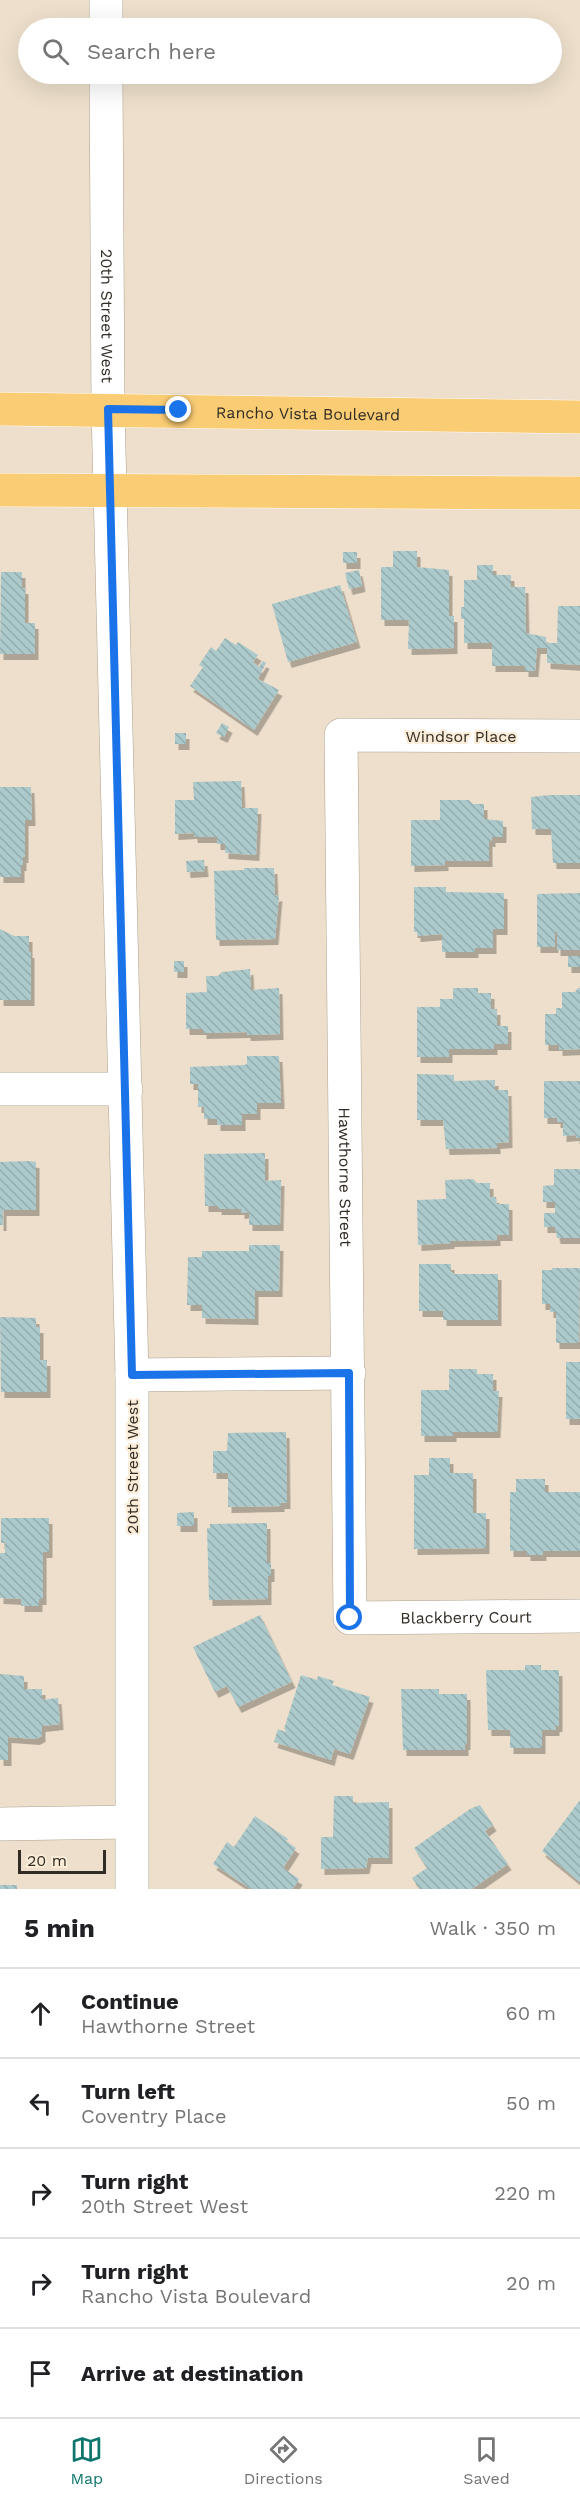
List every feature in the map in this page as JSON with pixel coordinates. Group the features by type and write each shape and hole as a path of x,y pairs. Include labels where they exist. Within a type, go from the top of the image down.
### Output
{"main road":[{"name":"Rancho Vista Boulevard","path":"0,409 580,417"},
{"path":"0,490 580,493"}],"street":[{"path":"106,0 106,18"},
{"name":"20th Street West","path":"106,84 108,409 132,1375 132,1889"},
{"name":"Windsor Place","path":"341,735 580,736"},
{"name":"Hawthorne Street","path":"341,735 350,1618"},
{"path":"0,1089 126,1089"},
{"path":"132,1375 349,1373"},
{"name":"Blackberry Court","path":"350,1618 580,1616"},
{"path":"0,1824 131,1822"}],"building":[{"path":"393,551 417,551 417,567 449,570 449,616 454,616 454,648 408,649 409,620 381,620 381,567 393,567"},
{"path":"343,552 357,552 357,563 343,563"},
{"path":"477,565 493,565 493,575 511,575 511,587 525,587 526,633 546,637 546,643 557,643 558,606 580,606 580,665 547,663 547,648 537,648 535,671 525,671 525,666 492,666 492,643 464,643 464,619 461,619 461,607 464,607 464,580 477,580"},
{"path":"359,570 362,586 349,589 345,573"},
{"path":"1,572 22,572 22,588 25,588 25,623 35,623 35,654 0,654"},
{"path":"340,585 357,642 288,662 272,604"},
{"path":"225,638 236,645 238,642 258,655 253,662 259,667 263,661 266,663 258,679 279,690 254,730 190,686 203,667 199,665 211,647 216,651"},
{"path":"222,723 229,727 224,737 216,733"},
{"path":"175,733 186,733 186,744 175,744"},
{"path":"241,781 242,808 258,808 256,855 225,853 225,844 217,844 217,837 194,837 194,833 175,834 175,800 194,800 193,782"},
{"path":"0,787 31,787 32,820 25,820 25,857 21,865 21,877 0,877"},
{"path":"580,795 580,863 553,863 551,829 532,829 531,797"},
{"path":"440,800 469,800 473,804 484,804 484,819 503,821 503,837 492,837 492,841 489,841 489,861 445,861 445,865 411,866 411,820 440,820"},
{"path":"204,860 205,871 187,872 186,861"},
{"path":"244,868 274,868 275,896 279,895 275,939 216,940 214,871 244,870"},
{"path":"414,887 446,887 446,892 504,893 504,929 493,929 493,948 475,948 475,952 442,952 442,934 417,936 417,932 414,932"},
{"path":"580,893 580,950 557,950 557,932 555,932 555,947 537,947 537,894"},
{"path":"0,929 14,936 29,936 31,1000 0,1000"},
{"path":"568,956 580,956 580,967 568,967"},
{"path":"174,961 184,961 184,972 174,972"},
{"path":"250,969 251,990 279,988 280,1034 203,1033 203,1029 186,1029 186,993 207,992 206,976 218,976 222,972"},
{"path":"453,988 478,988 478,993 491,993 491,1009 497,1009 497,1026 508,1026 508,1044 494,1044 494,1049 449,1049 449,1057 417,1057 417,1007 440,1007 440,999 453,999"},
{"path":"580,988 580,1049 559,1050 559,1045 545,1045 545,1014 556,1014 556,1008 562,1008 562,992 575,992"},
{"path":"247,1056 279,1056 281,1103 257,1103 257,1114 242,1114 242,1125 217,1125 217,1119 204,1119 204,1107 198,1107 198,1084 190,1084 190,1067 244,1065 247,1064"},
{"path":"417,1074 454,1075 454,1081 495,1080 495,1090 508,1090 509,1142 497,1143 497,1148 446,1149 443,1120 417,1120"},
{"path":"544,1081 580,1081 580,1138 576,1138 576,1135 563,1136 563,1122 557,1122 557,1118 544,1118"},
{"path":"265,1153 265,1181 281,1180 280,1225 249,1225 249,1212 241,1213 241,1209 218,1209 218,1206 205,1206 204,1154"},
{"path":"0,1162 36,1162 36,1210 3,1210 3,1225 0,1225"},
{"path":"554,1169 580,1169 580,1238 557,1238 555,1227 544,1227 544,1213 555,1213 555,1202 543,1202 543,1186 554,1185"},
{"path":"473,1179 477,1183 490,1183 490,1197 496,1197 497,1204 509,1204 509,1235 497,1235 497,1240 451,1241 451,1243 418,1245 417,1200 446,1199 445,1180"},
{"path":"249,1245 280,1245 279,1291 255,1291 255,1319 202,1318 202,1305 187,1305 188,1257 202,1257 202,1251 249,1251"},
{"path":"419,1264 451,1264 451,1272 455,1274 498,1274 498,1320 443,1320 443,1311 419,1311"},
{"path":"552,1268 580,1268 579,1343 556,1343 556,1312 550,1312 550,1304 542,1304 542,1270 552,1270"},
{"path":"0,1317 36,1318 36,1327 40,1327 40,1360 47,1360 47,1392 1,1392"},
{"path":"566,1362 580,1362 580,1419 566,1419"},
{"path":"449,1369 477,1369 477,1374 493,1374 493,1391 499,1391 497,1432 453,1432 453,1436 421,1436 421,1390 449,1390"},
{"path":"286,1432 287,1503 281,1503 281,1506 228,1507 228,1473 213,1473 213,1451 227,1451 228,1433"},
{"path":"429,1458 450,1458 450,1473 473,1473 473,1513 486,1513 486,1548 414,1549 414,1475 429,1475"},
{"path":"516,1479 545,1479 545,1492 580,1492 580,1551 543,1551 543,1555 527,1555 527,1551 510,1551 510,1492 516,1492"},
{"path":"194,1512 194,1526 177,1526 177,1513"},
{"path":"1,1518 49,1518 49,1552 43,1552 43,1599 39,1599 39,1606 21,1606 21,1599 0,1598 0,1553 5,1553 5,1543 1,1543"},
{"path":"267,1523 267,1563 271,1563 271,1576 268,1576 268,1599 209,1600 207,1528 210,1528 210,1524"},
{"path":"260,1615 292,1682 238,1707 227,1686 215,1692 193,1647"},
{"path":"525,1665 541,1665 541,1670 559,1670 559,1726 556,1726 556,1730 542,1730 542,1748 510,1748 510,1730 488,1730 486,1670 525,1670"},
{"path":"0,1674 24,1676 24,1689 42,1689 42,1700 58,1698 60,1724 42,1726 42,1736 36,1739 8,1737 8,1760 0,1760"},
{"path":"301,1675 317,1680 318,1676 334,1681 332,1685 370,1697 350,1754 334,1749 331,1760 274,1742 278,1729 285,1732 286,1730 284,1729"},
{"path":"401,1689 439,1689 439,1694 467,1694 465,1750 403,1750"},
{"path":"334,1796 353,1796 353,1803 389,1802 389,1858 368,1858 366,1868 321,1869 321,1837 333,1837"},
{"path":"580,1800 580,1882 542,1851"},
{"path":"480,1805 493,1825 485,1831 508,1864 472,1889 420,1889 412,1878 427,1868 414,1848 470,1809"},
{"path":"255,1816 288,1839 286,1841 296,1848 283,1868 299,1879 293,1889 251,1889 213,1864 227,1842 234,1847"},
{"path":"0,1885 17,1885 17,1889 0,1889"}],"route":[{"path":"179,410 108,409 132,1375 349,1373 350,1618"}]}
